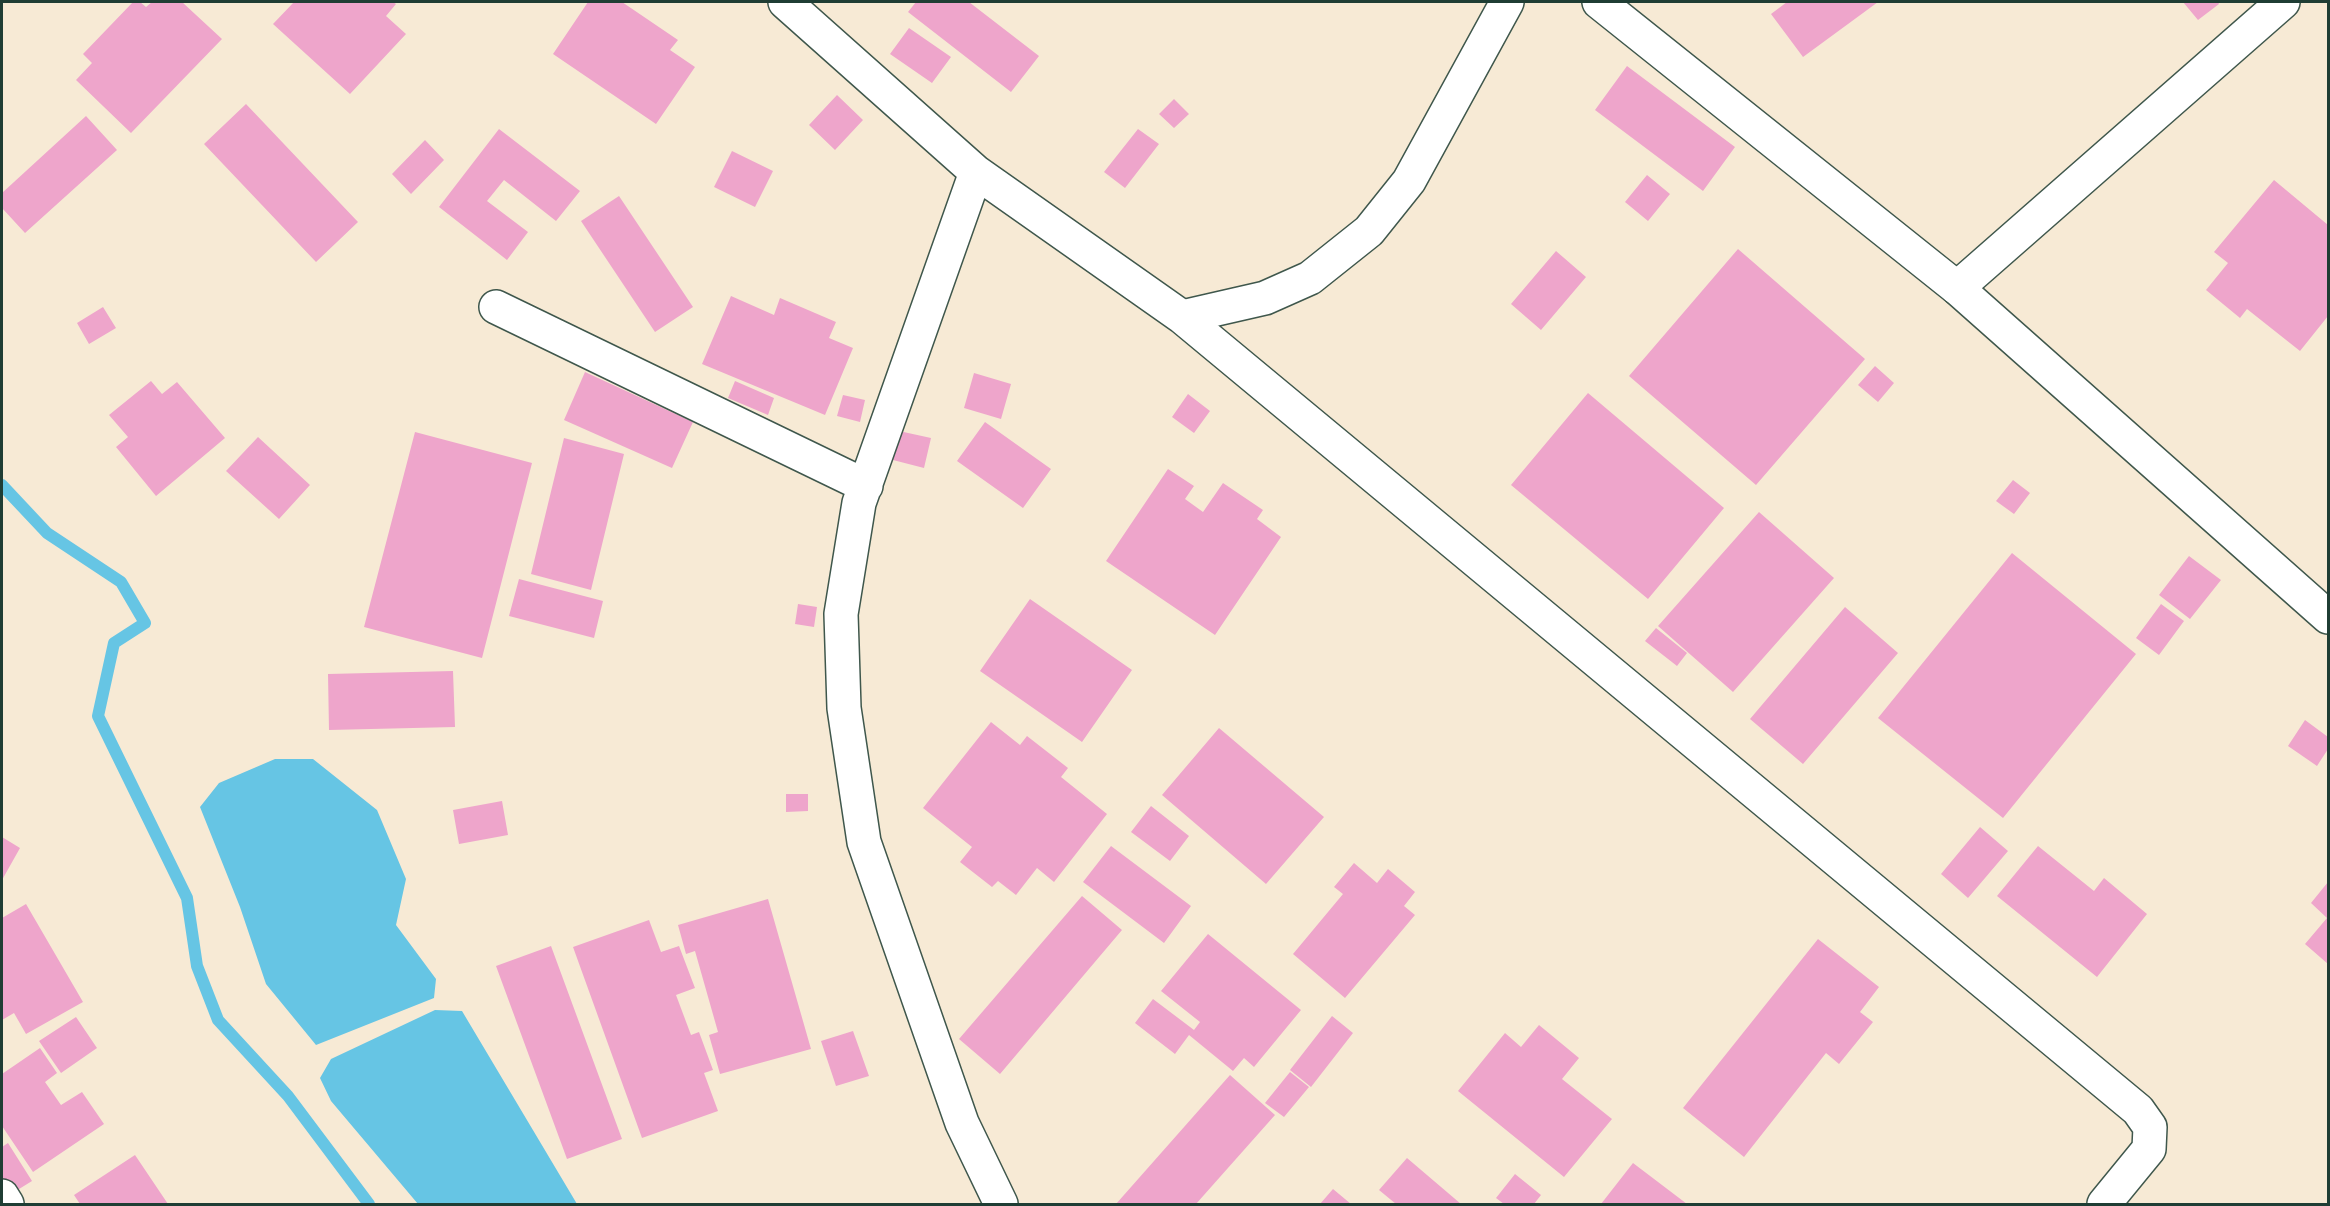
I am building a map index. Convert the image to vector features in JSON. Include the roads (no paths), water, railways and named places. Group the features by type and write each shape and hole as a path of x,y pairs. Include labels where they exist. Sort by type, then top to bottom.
{"street":[{"path":"785,2 976,172 1182,317 2138,1110 2150,1127 2149,1149 2104,1204"},
{"path":"1182,317 1265,298 1310,278 1369,231 1409,181 1507,2"},
{"path":"1599,2 1957,288 2328,617"},
{"path":"1957,288 2283,2"},
{"path":"976,172 859,503 841,614 844,708 864,842 962,1123 1001,1204"},
{"path":"496,307 866,486"},
{"path":"2,1196 7,1204"}],"water":[{"path":"275,759 313,759 377,810 406,879 396,925 436,979 434,998 316,1045 266,984 240,907 200,807 219,783"},
{"path":"435,1010 462,1011 577,1204 418,1204 331,1101 320,1078 331,1059"}],"waterway":[{"path":"2,485 47,533 121,582 145,623 114,643 98,716 187,898 197,966 218,1020 288,1096 369,1204"}]}
